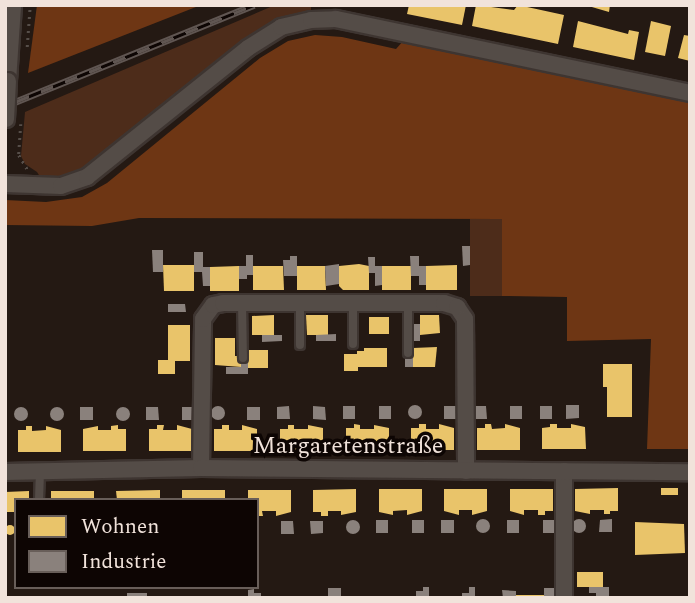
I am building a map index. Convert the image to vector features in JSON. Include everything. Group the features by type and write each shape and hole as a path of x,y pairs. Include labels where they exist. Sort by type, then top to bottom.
{"street":[{"path":"5,132 14,116 8,81 13,5"},
{"path":"5,184 61,186 87,177 248,48 281,27 311,19 336,19 690,93"},
{"path":"201,468 203,320 213,305 444,303 463,312 466,471"},
{"name":"Margaretenstraße","path":"5,472 201,468 690,472"},
{"path":"564,471 564,598"}],"lane":[{"path":"242,303 243,358"},
{"path":"300,303 300,345"},
{"path":"353,344 354,303"},
{"path":"408,303 408,353"},
{"path":"39,498 40,471"}],"path":[{"path":"27,47 30,5"},
{"path":"14,116 19,155 24,168 37,174"}],"shaded area":[{"path":"37,5 201,5 28,73"},
{"path":"275,5 311,5 311,10 284,18 242,41 96,162 70,176 42,180 37,172 25,164 21,156 25,112"},
{"path":"315,35 342,37 396,49 404,40 690,102 690,449 647,449 651,339 567,341 567,297 502,296 502,219 139,218 92,226 5,225 5,200 46,202 82,197 107,183 260,58 288,41"},
{"path":"470,219 502,219 502,296 470,296"}],"building: Wohnen":[{"path":"409,5 466,5 462,25 407,14"},
{"path":"476,5 514,10 518,5 564,15 558,44 472,26"},
{"path":"585,5 610,5 609,12"},
{"path":"578,21 628,34 629,30 639,32 634,60 573,47"},
{"path":"651,21 671,26 665,56 645,52"},
{"path":"684,35 690,36 690,61 678,58"},
{"path":"163,265 194,265 194,291 164,291"},
{"path":"457,265 457,290 426,290 426,266"},
{"path":"239,266 239,291 210,291 210,267"},
{"path":"253,266 283,266 284,290 253,290"},
{"path":"297,266 325,266 326,290 297,290"},
{"path":"339,266 369,266 369,290 343,290 339,286"},
{"path":"382,266 411,266 411,290 382,290"},
{"path":"274,315 274,335 252,335 252,316"},
{"path":"306,315 328,315 328,335 307,335"},
{"path":"420,315 439,315 440,333 420,335"},
{"path":"369,317 389,317 389,334 369,334"},
{"path":"168,325 190,325 190,361 175,361 175,374 158,374 158,360 168,360"},
{"path":"215,338 235,338 235,356 241,356 241,367 215,365"},
{"path":"437,347 435,367 413,367 413,348"},
{"path":"364,348 387,348 387,367 358,367 358,371 344,371 344,354 357,354 357,351 364,351"},
{"path":"248,350 268,350 268,368 248,368"},
{"path":"603,364 632,364 632,417 607,417 607,387 603,387"},
{"path":"354,424 360,425 360,429 374,429 374,425 389,428 389,450 346,450 346,428 354,428"},
{"path":"419,424 426,424 426,429 439,429 439,424 454,428 454,450 411,450 411,428 419,428"},
{"path":"485,424 491,424 492,429 505,428 505,424 520,428 520,450 477,450 477,428 485,428"},
{"path":"550,424 557,424 557,428 571,428 571,424 585,427 586,449 542,449 542,428 550,427"},
{"path":"118,425 118,429 126,429 126,451 83,451 83,429 98,426 98,430 111,430 111,426"},
{"path":"157,425 164,425 163,430 177,430 177,425 192,429 192,451 149,451 149,429 157,429"},
{"path":"222,425 229,425 229,430 242,430 242,425 257,429 257,451 214,451 214,429 222,429"},
{"path":"288,425 294,425 294,429 308,429 308,425 323,428 323,450 280,451 280,429 288,429"},
{"path":"26,426 32,426 32,431 46,430 46,426 61,430 61,452 18,452 18,430 26,430"},
{"path":"618,488 618,511 604,514 604,510 590,510 590,514 575,511 575,489"},
{"path":"661,488 678,488 678,495 661,495"},
{"path":"356,489 356,512 341,515 341,511 328,511 328,516 321,516 321,512 313,512 313,490"},
{"path":"379,489 422,489 422,511 407,515 407,510 393,511 393,515 379,512"},
{"path":"444,489 487,489 487,511 472,515 472,510 459,510 459,515 444,511"},
{"path":"510,489 553,489 553,511 538,515 538,510 524,510 524,515 510,511"},
{"path":"160,490 160,498 117,498 116,491"},
{"path":"182,490 225,490 225,498 182,498"},
{"path":"248,490 291,490 291,512 276,516 276,511 262,511 263,516 259,516 259,498 248,498"},
{"path":"29,491 29,498 14,498 14,512 5,512 5,492"},
{"path":"51,491 94,491 94,498 51,498"},
{"path":"635,522 684,524 685,553 635,555"},
{"path":"6,526 14,526 14,534 10,535 6,534 5,530"},
{"path":"577,572 603,572 603,587 577,587"},
{"path":"516,595 544,595 544,598 516,598"}],"building: Industrie":[{"path":"462,246 470,246 470,265 463,266"},
{"path":"152,250 163,250 163,272 153,272"},
{"path":"194,252 203,252 203,267 210,267 210,286 203,286 202,272 194,272"},
{"path":"246,255 253,255 253,275 247,275 247,279 239,279 239,266 246,266"},
{"path":"290,256 297,256 297,276 284,276 283,260 290,260"},
{"path":"410,256 419,256 419,266 426,266 426,285 419,285 419,276 411,276"},
{"path":"368,257 375,257 375,266 382,266 382,285 375,286 375,273 369,273"},
{"path":"339,264 339,284 326,286 325,266"},
{"path":"168,304 185,304 186,312 168,312"},
{"path":"412,324 420,324 420,341 412,341"},
{"path":"336,334 336,341 316,341 316,335"},
{"path":"262,335 282,335 282,341 262,342"},
{"path":"405,355 413,355 413,367 405,367"},
{"path":"241,361 248,361 248,374 226,374 226,367 241,367"},
{"path":"412,405 418,405 422,412 418,419 412,419 408,415 408,409"},
{"path":"566,405 579,405 579,418 566,419"},
{"path":"215,406 221,406 225,413 221,420 215,420 211,416 211,410"},
{"path":"289,406 290,419 277,419 277,407"},
{"path":"313,406 325,407 326,420 313,419"},
{"path":"343,406 355,406 355,419 343,419"},
{"path":"379,406 391,406 391,419 379,419"},
{"path":"444,406 457,406 457,419 444,419"},
{"path":"474,406 486,406 487,419 474,419"},
{"path":"510,406 522,406 522,419 510,419"},
{"path":"540,406 552,406 552,419 540,419"},
{"path":"18,407 24,407 28,414 24,421 18,421 14,417 14,411"},
{"path":"54,407 60,407 64,414 60,421 54,421 50,417 50,411"},
{"path":"80,407 93,407 93,420 80,420"},
{"path":"120,407 126,407 130,414 126,421 120,421 116,417 116,411"},
{"path":"146,407 158,407 159,420 146,420"},
{"path":"182,407 194,407 194,420 182,420"},
{"path":"247,407 260,407 260,420 247,420"},
{"path":"480,519 486,519 490,526 486,533 480,533 476,529 476,523"},
{"path":"576,519 582,519 586,526 582,533 576,533 572,529 572,523"},
{"path":"612,519 612,532 599,532 600,520"},
{"path":"350,520 356,520 360,527 356,534 350,534 346,530 346,524"},
{"path":"376,520 388,520 388,533 376,533"},
{"path":"412,520 424,520 424,533 412,533"},
{"path":"441,520 454,520 454,533 441,533"},
{"path":"507,520 519,520 519,533 507,533"},
{"path":"543,520 555,520 555,533 543,533"},
{"path":"281,521 293,521 294,534 281,534"},
{"path":"310,521 323,521 323,533 311,534"},
{"path":"423,587 429,587 429,598 416,598 416,591 423,591"},
{"path":"469,587 475,587 475,598 462,598 462,593 469,593"},
{"path":"589,587 609,587 609,598 596,598 596,593 589,593"},
{"path":"328,588 341,588 341,598 328,598"},
{"path":"544,588 558,588 558,598 544,598"},
{"path":"254,589 254,593 261,593 261,598 248,598 248,590"},
{"path":"502,590 516,591 516,598 503,598"},
{"path":"127,593 147,593 147,598 127,598"}],"railway":[{"path":"5,106 254,5"}]}
